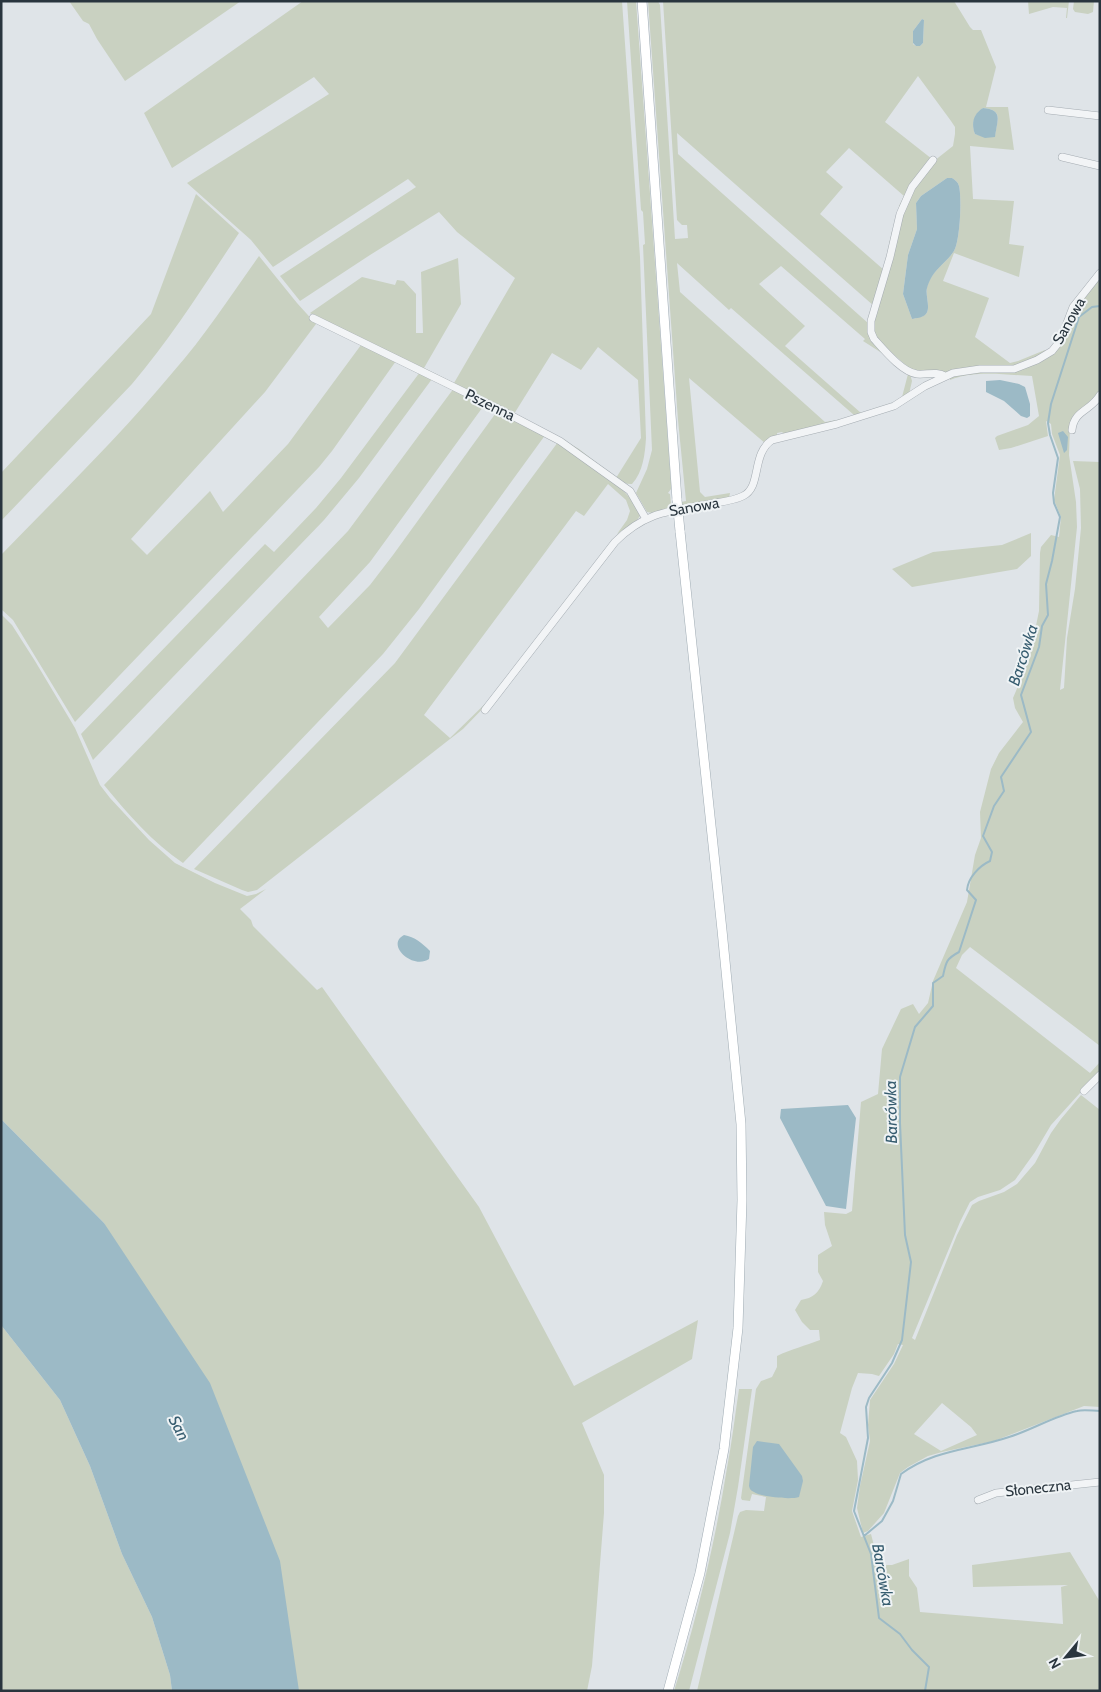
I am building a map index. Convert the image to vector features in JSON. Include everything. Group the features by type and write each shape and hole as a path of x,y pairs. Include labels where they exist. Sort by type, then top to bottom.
{"main road":[{"path":"642,1 677,500 740,1114 742,1200 738,1328 725,1441 700,1573 668,1691"}],"street":[{"path":"1048,110 1100,116"},
{"path":"1062,157 1100,166"},
{"name":"Sanowa","path":"933,160 912,188 900,214 890,257 871,321 871,332 874,339 907,370 917,374 939,374 945,376"},
{"name":"Sanowa","path":"485,710 615,542 629,529 646,519 666,512 724,502 743,496 752,487 759,455 772,440 836,424 894,406 925,386 945,376 964,371 1014,369 1037,360 1052,351 1060,341 1073,307 1100,273"},
{"name":"Pszenna","path":"313,318 560,441 630,491 646,519"},
{"path":"1072,430 1074,420 1078,415 1096,403 1100,396"},
{"path":"1084,1091 1100,1075"},
{"name":"Słoneczna","path":"978,1500 996,1493 1100,1482"}],"green space":[{"path":"69,1 241,1 125,81 89,24 83,21"},
{"path":"303,1 622,1 640,257 646,438 641,468 632,484 618,480 610,475 572,446 544,429 579,449 616,478 641,438 638,380 598,347 581,370 552,353 514,414 310,313 362,277 395,285 397,280 404,281 416,294 416,333 423,333 421,272 458,258 461,304 424,368 454,383 515,278 457,232 439,212 300,301 280,276 416,187 408,179 273,267 251,240 187,183 329,94 314,77 172,168 144,113"},
{"path":"627,1 636,1 671,483 671,489 668,493 670,494 671,504 686,501 678,420 648,1 658,1 660,5 675,239 688,238 687,225 682,225 677,220 663,1 954,1 970,27 973,30 981,30 996,67 986,107 1008,107 1014,150 970,146 973,199 1014,201 1009,244 1024,246 1019,277 954,253 943,281 989,298 975,337 1010,363 1045,350 1047,352 1030,361 1012,367 987,367 947,372 915,372 877,340 873,323 901,216 916,185 934,161 953,146 955,134 955,127 918,76 885,122 932,159 916,177 901,206 899,206 904,196 849,148 826,172 843,187 820,214 884,270 892,231 894,232 890,254 874,306 677,133 678,154 868,323 873,341 896,362 863,341 865,339 781,266 759,284 805,326 785,346 861,413 854,415 731,308 729,310 677,263 680,292 825,422 843,419 784,434 782,432 777,433 777,437 765,443 689,378 700,492 705,497 730,493 729,498 652,513 647,512 636,493 647,469 652,450 643,245 645,244 643,212 641,210","holes":["922,19 924,20 923,43 920,46 916,46 913,44 913,31","983,108 990,109 997,114 998,121 995,136 985,137 975,134 973,123 975,116","947,178 952,178 959,186 960,219 958,238 954,251 932,275 927,287 928,305 926,314 912,319 903,294 908,255 917,229 916,203 921,196"]},
{"path":"1028,1 1069,1 1067,18 1067,8 1053,7 1029,14"},
{"path":"1074,1 1094,1 1093,12 1088,14 1075,12 1073,9"},
{"path":"196,194 239,233 201,291 147,366 1,521 1,473 151,314"},
{"path":"259,256 316,324 265,392 131,539 147,555 210,491 223,512 288,444 361,345 396,361 319,467 75,722 13,620 1,609 1,555 153,396 218,315"},
{"path":"1100,276 1100,392 1070,426 1069,455 1076,502 1077,527 1060,690 1064,688 1067,638 1075,589 1081,528 1080,489 1073,461 1100,462 1100,1046 970,947 962,955 956,968 1090,1073 1100,1062 1100,1071 1051,1125 1015,1180 1000,1190 978,1197 970,1202 912,1338 915,1340 957,1235 972,1205 1004,1192 1017,1184 1035,1163 1051,1133 1081,1095 1100,1110 1100,1407 1084,1406 994,1441 928,1456 900,1473 884,1513 868,1531 863,1533 857,1508 870,1441 868,1425 870,1400 894,1364 903,1345 898,1344 894,1354 879,1376 858,1373 840,1433 846,1437 857,1461 858,1480 852,1511 861,1537 871,1534 879,1565 892,1565 909,1559 909,1576 917,1588 920,1612 1063,1624 1061,1587 1068,1585 973,1587 972,1565 1070,1552 1100,1602 1100,1691 697,1691 738,1516 740,1512 746,1510 764,1511 766,1497 752,1494 750,1501 742,1500 741,1498 756,1389 761,1381 772,1377 777,1367 777,1356 820,1340 819,1330 810,1330 802,1322 795,1310 801,1300 809,1298 820,1289 823,1281 818,1272 818,1255 832,1246 825,1225 824,1212 846,1214 852,1211 861,1102 878,1094 882,1049 901,1009 913,1004 919,1014 928,1003 933,981 967,902 975,855 981,838 980,812 991,769 999,753 1023,722 1015,708 1013,698 1029,660 1039,611 1041,547 1051,535 1059,537 1061,517 1054,500 1060,455 1052,434 1051,424 1046,421 1048,436 1011,448 999,450 995,438 1028,425 1039,416 1032,376 980,374 950,380 950,376 965,372 1004,372 1055,351 1071,315","holes":["942,1403 971,1427 977,1435 941,1451 914,1434"]},
{"path":"420,372 432,379 359,478 324,520 93,760 81,734 265,544 274,552 316,508 341,478"},
{"path":"908,374 910,374 912,381 909,394 896,403 867,411 892,403 902,397"},
{"path":"454,388 485,404 370,562 319,617 328,628 370,585 498,410 546,434 419,609 383,654 183,863 151,837 104,785 348,531"},
{"path":"558,442 592,465 618,486 636,506 640,516 617,534 627,520 630,511 626,500 608,484 584,516 576,511 424,715 450,738 491,700 463,729 257,890 248,892 242,890 194,869 395,663"},
{"path":"1031,533 1031,556 1017,569 912,587 892,569 933,552 1002,545"},
{"path":"1,614 12,625 75,728 100,785 149,840 175,863 215,883 247,896 266,889 240,909 251,920 253,926 317,990 322,987 479,1207 574,1386 698,1320 692,1359 582,1423 604,1475 604,1513 592,1666 587,1691 298,1691 104,1223 1,1119"},
{"path":"1,1325 60,1400 90,1466 122,1554 152,1617 170,1675 172,1691 1,1691"},
{"path":"739,1389 752,1389 730,1533 689,1691 674,1691 698,1608 711,1552 729,1458"}],"water":[{"path":"922,19 924,20 923,43 920,46 916,46 913,43 913,31"},
{"path":"983,108 990,109 997,114 998,121 995,137 985,138 975,134 974,120 977,113"},
{"path":"947,178 952,178 959,185 960,219 958,238 951,256 932,276 927,288 928,308 926,314 912,319 903,294 908,255 917,229 916,203 921,196"},
{"path":"1000,380 1025,387 1030,404 1030,416 1027,418 1021,416 1004,401 986,392 986,381"},
{"path":"1063,431 1068,437 1067,450 1064,453 1058,433"},
{"path":"404,935 415,939 427,948 430,951 429,959 423,962 416,961 403,955 398,945 399,939"},
{"path":"848,1105 856,1118 846,1209 826,1206 780,1118 781,1109"},
{"name":"San","path":"1,1119 104,1223 210,1383 280,1561 299,1691 172,1691 170,1675 152,1617 122,1554 90,1466 60,1400 1,1325"},
{"path":"757,1441 779,1444 802,1476 803,1481 799,1497 769,1497 758,1494 750,1489 753,1447"}],"waterway":[{"name":"Barcówka","path":"925,1691 929,1667 912,1650 900,1634 879,1618 871,1554 854,1511 868,1438 866,1407 869,1398 892,1363 902,1340 911,1262 905,1235 900,1077 915,1027 933,1006 933,983 943,976 949,959 959,952 976,900 967,890 969,881 978,869 990,861 992,852 983,836 994,806 1004,791 1001,777 1031,732 1021,695 1039,647 1042,626 1048,615 1046,584 1060,517 1054,503 1053,493 1058,458 1048,423 1051,404 1079,317 1092,307 1100,306"},
{"path":"864,1536 882,1521 893,1501 901,1474 914,1466 940,1455 1009,1437 1068,1413 1083,1410 1100,1411"}]}
